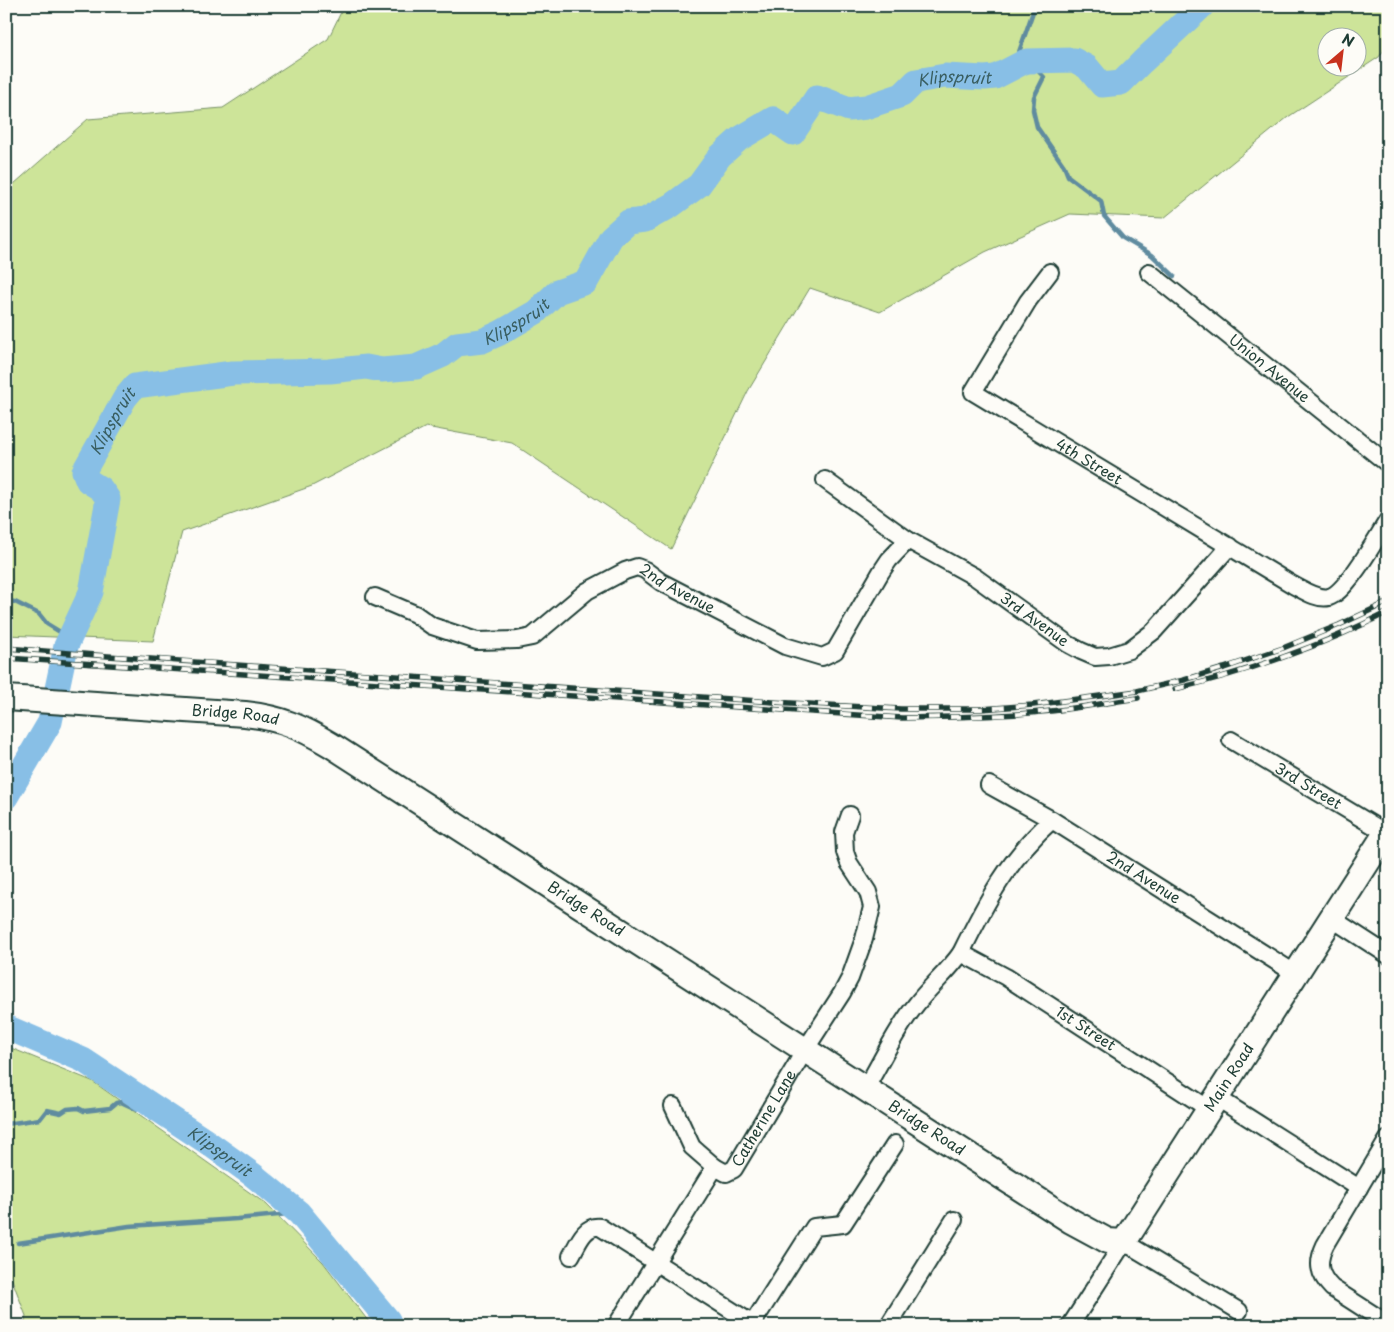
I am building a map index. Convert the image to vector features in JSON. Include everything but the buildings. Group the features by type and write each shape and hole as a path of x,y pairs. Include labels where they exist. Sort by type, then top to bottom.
{"street":[{"name":"4th Street","path":"1050,272 1028,301 973,392 1293,585 1320,598 1329,597 1340,592 1388,520"},
{"name":"Union Avenue","path":"1149,272 1388,464"},
{"name":"3rd Avenue","path":"825,480 908,540 975,577 1074,648 1089,655 1102,658 1129,650 1154,631 1230,546"},
{"name":"2nd Avenue","path":"375,597 415,614 432,626 477,642 517,640 532,637 587,591 625,571 637,568 646,570 661,582 785,646 822,657 835,651 881,572 889,560 908,540"},
{"name":"Bridge Road","path":"11,698 245,714 274,719 298,726 331,745 1084,1230 1108,1241 1124,1242"},
{"name":"3rd Street","path":"1231,740 1387,831"},
{"name":"2nd Avenue","path":"989,784 1052,820 1296,974"},
{"name":"Catherine Lane","path":"673,1106 692,1148 715,1168 726,1173 734,1170 850,978 871,915 871,900 845,852 844,832 850,815"},
{"path":"865,1089 900,1026 916,1004 953,964 1002,876 1024,847 1052,820"},
{"name":"Main Road","path":"1070,1326 1387,831"},
{"path":"1331,918 1388,955"},
{"name":"1st Street","path":"960,953 1006,977 1213,1103 1359,1188"},
{"path":"1388,1139 1320,1255 1319,1264 1325,1281 1332,1288 1388,1324"},
{"path":"571,1256 584,1233 595,1226 608,1231 754,1325 814,1227 843,1224 895,1144"},
{"name":"Catherine Lane","path":"616,1326 715,1168"},
{"path":"888,1326 954,1220"},
{"path":"1124,1242 1238,1311"}],"green space":[{"path":"344,6 1388,6 1388,44 1379,57 1366,66 1366,28 1316,28 1316,78 1347,78 1288,117 1164,218 1070,214 985,252 880,312 810,288 748,391 671,549 512,443 426,427 312,486 182,532 153,641 6,635 6,191 88,119 223,108 328,39"},
{"path":"6,1046 92,1081 266,1204 323,1262 372,1326 24,1326 26,1316 6,1264"}],"waterway":[{"path":"1011,69 1035,6"},
{"name":"Klipspruit","path":"6,797 50,722 66,646 91,592 108,499 101,489 88,481 84,471 125,398 135,386 233,373 330,371 366,367 382,370 416,367 443,355 457,344 482,341 500,333 536,312 557,292 586,282 611,237 628,222 645,220 672,205 699,185 720,156 739,139 773,119 793,133 817,97 849,109 866,107 902,95 916,81 945,76 995,77 1028,61 1074,60 1087,67 1102,85 1121,83 1202,6"},
{"path":"1028,61 1044,77 1034,97 1033,110 1037,127 1064,166 1068,176 1101,201 1104,216 1123,238 1152,255 1174,276"},
{"path":"6,601 15,602 39,614 47,624 70,638"},
{"name":"Klipspruit","path":"6,1027 83,1060 207,1142 253,1175 299,1213 391,1326"},
{"path":"6,1124 40,1119 47,1110 61,1113 67,1109 78,1108 84,1111 110,1108 116,1103 121,1102 136,1109 156,1108"},
{"path":"18,1243 129,1226 299,1213"}],"railway":[{"path":"6,648 773,702 901,709 981,709 1033,705 1137,691 1184,680 1283,648 1388,602"},
{"path":"1175,689 1229,675 1284,657 1338,636 1388,612"},
{"path":"6,658 902,718 1023,714 1138,698"}]}
